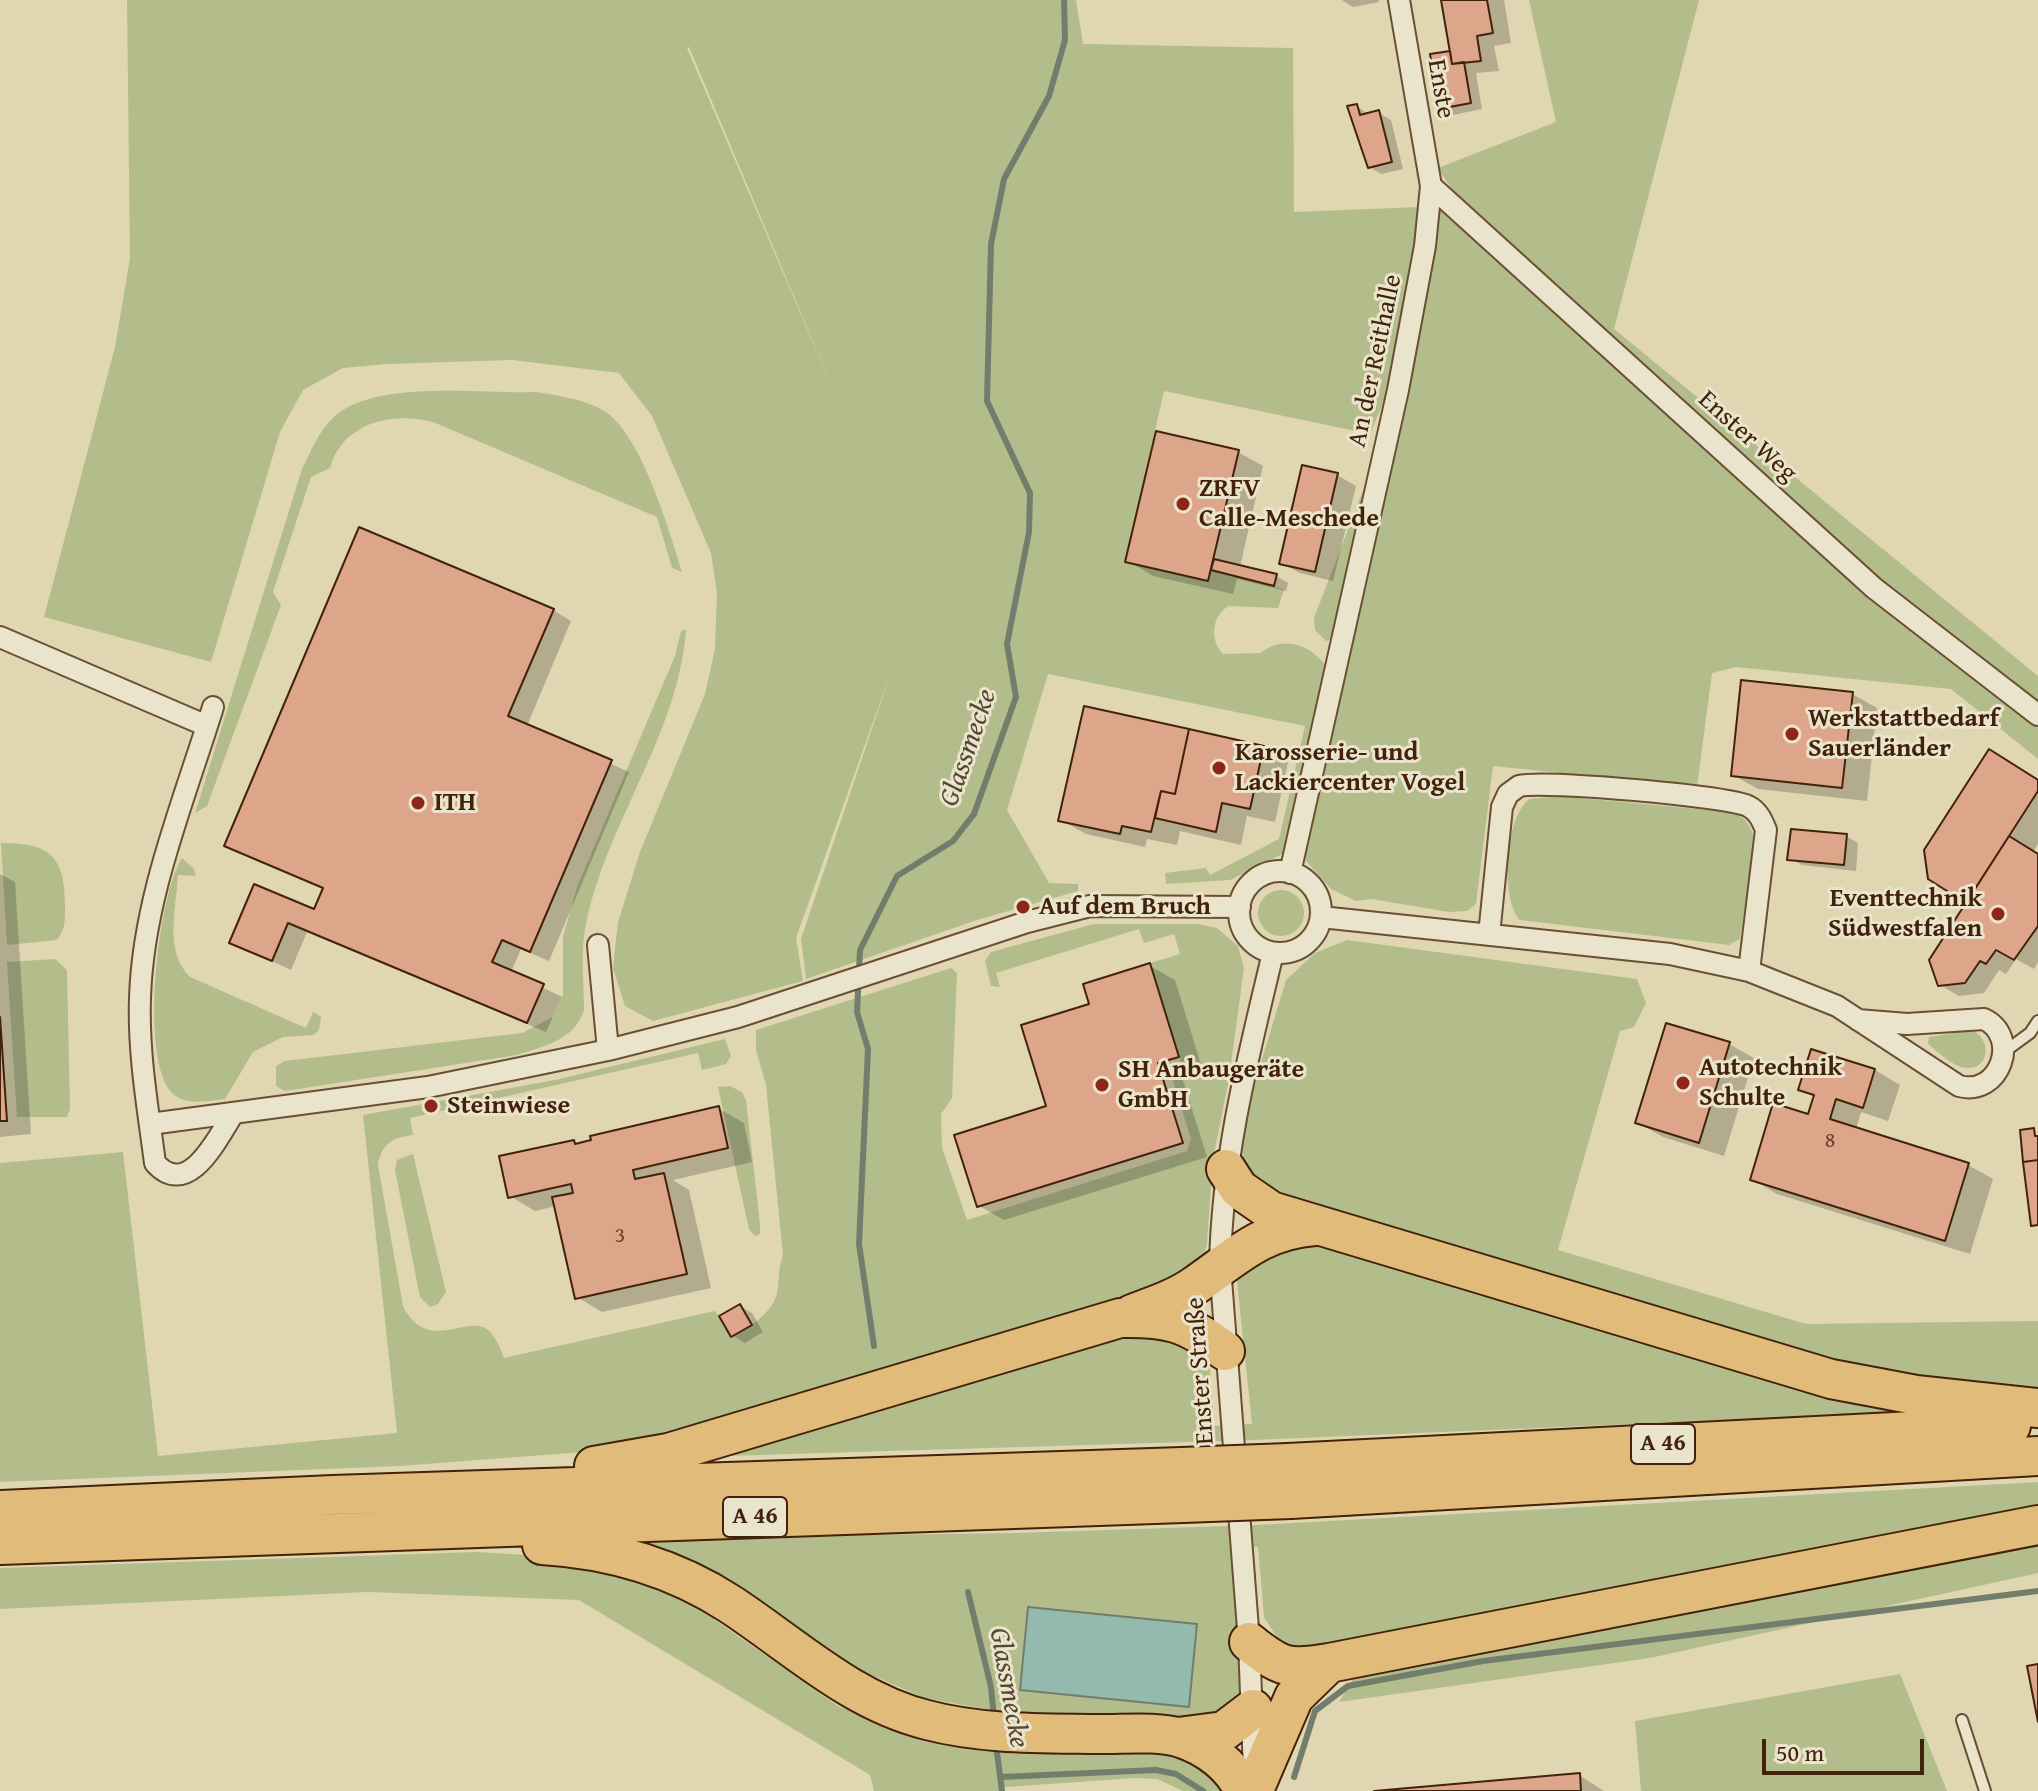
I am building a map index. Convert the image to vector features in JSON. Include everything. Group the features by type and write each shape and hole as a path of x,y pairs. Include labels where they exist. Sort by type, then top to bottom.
{"highway":[{"path":"1226,1169 1239,1189 1258,1204 1831,1379 1904,1394 2038,1408"},
{"path":"333,1495 580,1467 668,1453 1120,1318 1171,1299 1278,1231 1322,1226"},
{"path":"1120,1318 1170,1319 1201,1333 1225,1351"},
{"name":"A 46","path":"1290,1481 2038,1424"},
{"name":"A 46","path":"0,1545 327,1532 1183,1485 2038,1456"},
{"name":"A 46","path":"0,1510 333,1495 1183,1485"},
{"path":"1249,1642 1279,1665 1295,1668 1329,1663 2038,1525"},
{"path":"327,1532 562,1546 632,1559 712,1592 815,1665 874,1701 928,1720 1023,1733 1178,1737 1224,1731 1253,1709"},
{"path":"1254,1791 1294,1697 1329,1663"},
{"path":"1178,1737 1219,1758 1244,1791"}],"street":[{"name":"Enste","path":"1399,0 1431,186"},
{"name":"Enster Weg","path":"1431,186 1874,588 2038,715"},
{"name":"An der Reithalle","path":"1290,873 1398,390 1425,246 1431,186"},
{"path":"5,642 210,716 158,886 143,958 141,1046 155,1163 162,1171 183,1176 202,1160 233,1114"},
{"path":"1489,935 1502,807 1508,794 1519,786 1629,790 1736,802 1759,814 1766,830 1749,971"},
{"path":"1290,873 1308,882 1316,892 1321,917 1311,940 1301,948 1273,953 1249,939 1242,927 1240,907 1249,886 1260,877 1290,873"},
{"path":"150,1124 428,1087 608,1050 738,1017 877,974 1027,922 1090,906 1240,907"},
{"path":"1321,917 1670,954 1749,971 1819,997 1949,1082 1968,1088 1976,1088 1991,1079 1999,1068 2004,1052 2001,1035 1993,1023 1984,1019 1907,1024 1858,1020"},
{"path":"598,945 600,999 608,1050"},
{"name":"Enster Straße","path":"1254,1791 1249,1642 1220,1266 1226,1169 1241,1087 1273,953"}],"lane":[{"path":"2004,1052 2030,1033 2038,1021"},
{"path":"1962,1720 1985,1791"}],"green space":[{"path":"127,0 1076,0 1083,44 1293,48 1294,212 1420,207 1397,370 1370,434 1164,391 1125,562 1208,581 1211,570 1284,589 1278,608 1229,606 1219,615 1214,635 1223,654 1261,653 1277,644 1295,644 1312,652 1326,666 1288,851 1230,880 1166,884 1165,873 1206,868 1210,875 1279,839 1305,726 1048,674 1007,810 1049,883 1078,884 1078,891 977,920 806,979 801,939 892,669 796,938 803,981 653,1021 625,1006 613,968 618,922 640,852 705,694 715,649 717,593 711,553 652,416 619,373 512,360 343,368 303,390 280,432 211,662 44,617 115,347 130,258","holes":["689,47 841,408 687,48"]},
{"path":"1529,0 1699,0 1614,329 2038,676 2038,759 1951,689 1736,667 1712,673 1697,787 1493,766 1476,904 1467,911 1449,912 1371,899 1356,901 1331,889 1306,861 1304,851 1438,208 1454,193 1438,168 1556,122"},
{"path":"431,391 536,392 590,404 606,412 619,424 653,486 682,572 672,568 657,517 433,422 401,418 371,424 345,440 330,468 311,477 273,592 281,605 207,806 195,813 302,469 324,428 353,404 376,397"},
{"path":"1364,488 1368,490 1334,638 1326,641 1315,630 1314,618"},
{"path":"686,630 670,706 596,886 584,935 584,1010 574,1028 557,1040 517,1055 285,1091 276,1086 276,1066 285,1061 522,1033 553,1017 563,995 563,937 577,887 675,656 681,631"},
{"path":"1559,796 1729,812 1744,819 1755,843 1740,939 1729,945 1520,920 1514,910 1508,877 1515,821 1530,799"},
{"path":"1,843 42,849 57,863 62,874 65,914 57,940 7,945"},
{"path":"182,858 194,869 196,876 178,875 174,943 182,967 190,977 306,1028 313,1012 321,1017 319,1030 314,1035 283,1037 253,1052 225,1099 197,1102 177,1097 162,1075 156,1047 154,1013 160,939 173,877"},
{"path":"1281,890 1297,897 1304,913 1297,929 1281,936 1265,929 1258,913 1265,897"},
{"path":"1094,924 1197,924 1217,928 1238,946 1244,968 1229,1079 1213,1159 1207,1243 1202,1264 1185,1281 860,1378 596,1451 400,1466 0,1482 0,1163 123,1152 158,1456 397,1433 363,1115 555,1080 725,1039 731,1056 726,1064 702,1070 698,1053 410,1118 413,1135 389,1143 382,1151 378,1165 403,1306 413,1320 424,1328 435,1331 480,1326 493,1336 504,1358 715,1311 732,1337 759,1319 774,1301 783,1255 766,1085 756,1050 756,1030 951,968 957,973 952,1098 941,1114 942,1148 967,1220 1187,1151 1191,1139 1170,1072 1183,1068 1150,963 1180,954 1174,934 1144,943 1139,929 996,973 1000,987 991,986 985,961 991,952"},
{"path":"1347,940 1637,979 1646,1003 1634,1027 1620,1031 1558,1250 1806,1324 2038,1321 2038,1390 1935,1381 1842,1365 1277,1202 1243,1171 1242,1132 1247,1109 1286,980 1315,953"},
{"path":"55,959 67,970 70,1109 67,1117 17,1117 7,962"},
{"path":"1972,1030 1983,1040 1986,1053 1980,1064 1974,1067 1956,1065 1928,1044 1929,1037"},
{"path":"730,1086 742,1092 746,1100 760,1224 760,1234 755,1236 749,1229 718,1087"},
{"path":"413,1154 446,1292 438,1304 430,1307 420,1297 395,1170 397,1160"},
{"path":"1324,1240 1942,1411 1254,1440 692,1457 1122,1329 1178,1331 1209,1358 1214,1426 1252,1424 1237,1281 1268,1248"},
{"path":"2038,1482 2038,1515 1289,1657 1264,1617 1258,1547 1231,1547 1241,1691 1237,1706 1217,1724 1012,1714 924,1698 838,1660 628,1538 1016,1533 1256,1525"},
{"path":"2038,1537 2038,1573 1650,1658 1339,1702 1360,1667"},
{"path":"476,1552 559,1557 643,1576 711,1617 838,1706 915,1738 1188,1754 1234,1791 1183,1791 1157,1779 1136,1778 1005,1787 1005,1791 874,1791 870,1775 579,1600 368,1592 0,1609 0,1568"},
{"path":"1900,1674 1947,1791 1641,1791 1635,1721"}],"water":[{"path":"1028,1607 1197,1624 1189,1707 1020,1690"}],"building":[{"path":"1441,0 1487,0 1493,33 1477,36 1481,61 1452,64"},
{"path":"1450,51 1452,64 1464,62 1471,103 1439,109 1430,54"},
{"path":"1357,104 1360,115 1379,110 1392,162 1368,168 1347,106"},
{"name":"ZRFV Calle-Meschede","path":"1156,431 1239,450 1208,581 1125,562"},
{"path":"1302,465 1338,473 1315,572 1279,564"},
{"name":"ITH","path":"359,527 554,609 508,716 612,760 530,952 502,940 492,962 544,984 527,1023 288,923 272,961 229,943 254,884 314,909 323,888 224,846"},
{"path":"1214,559 1277,574 1274,586 1211,570"},
{"name":"Werkstattbedarf Sauerländer","path":"1741,680 1853,692 1842,788 1731,776"},
{"path":"1084,706 1189,729 1175,794 1161,791 1151,832 1122,826 1120,834 1058,821"},
{"name":"Karosserie- und Lackiercenter Vogel","path":"1189,729 1264,746 1250,809 1222,803 1216,832 1155,818 1161,791 1175,794"},
{"path":"1989,749 2038,780 2038,791 1966,903 1928,879 1924,850"},
{"path":"1791,829 1847,834 1844,865 1787,860"},
{"name":"Eventtechnik Südwestfalen","path":"2009,836 2038,854 2038,926 2014,960 1996,950 1986,964 1980,961 1965,983 1938,986 1929,960"},
{"name":"SH Anbaugeräte GmbH","path":"1150,963 1179,1057 1158,1063 1183,1143 977,1207 954,1135 1046,1106 1021,1025 1089,1004 1083,984"},
{"path":"0,1017 7,1121 0,1121"},
{"name":"Autotechnik Schulte","path":"1666,1023 1730,1042 1699,1143 1635,1123"},
{"path":"1811,1049 1875,1069 1863,1108 1836,1099 1830,1119 1969,1163 1945,1241 1750,1180 1773,1103 1808,1114 1814,1095 1798,1090"},
{"path":"719,1106 728,1148 633,1170 635,1179 664,1173 687,1274 575,1299 552,1197 573,1193 571,1184 508,1198 499,1156 574,1140 575,1144 591,1140 590,1136"},
{"path":"2034,1128 2035,1136 2038,1136 2038,1160 2023,1162 2020,1130"},
{"path":"2038,1160 2038,1225 2031,1226 2023,1162"},
{"path":"740,1304 752,1325 731,1337 719,1316"},
{"path":"2038,1664 2038,1722 2027,1666"},
{"path":"1580,1773 1581,1791 1374,1791"}],"waterway":[{"name":"Glassmecke","path":"874,1346 859,1244 868,1049 857,1012 860,950 897,876 953,841 974,814 1016,697 1007,644 1029,532 1030,493 987,401 991,244 1004,179 1049,96 1065,40 1064,0"},
{"path":"1294,1777 1315,1711 1348,1686 1483,1661 2038,1591"},
{"name":"Glassmecke","path":"968,1592 991,1687 994,1718"},
{"name":"Glassmecke","path":"996,1745 1002,1791"},
{"path":"1000,1777 1156,1770 1176,1774 1203,1791"}],"place":[{"name":"ZRFV Calle-Meschede","path":"1183,504"},
{"name":"Werkstattbedarf Sauerländer","path":"1792,734"},
{"name":"Karosserie- und Lackiercenter Vogel","path":"1219,768"},
{"name":"ITH","path":"418,803"},
{"name":"Auf dem Bruch","path":"1023,907"},
{"name":"Eventtechnik Südwestfalen","path":"1998,914"},
{"name":"Autotechnik Schulte","path":"1683,1083"},
{"name":"SH Anbaugeräte GmbH","path":"1102,1085"},
{"name":"Steinwiese","path":"431,1106"}]}
